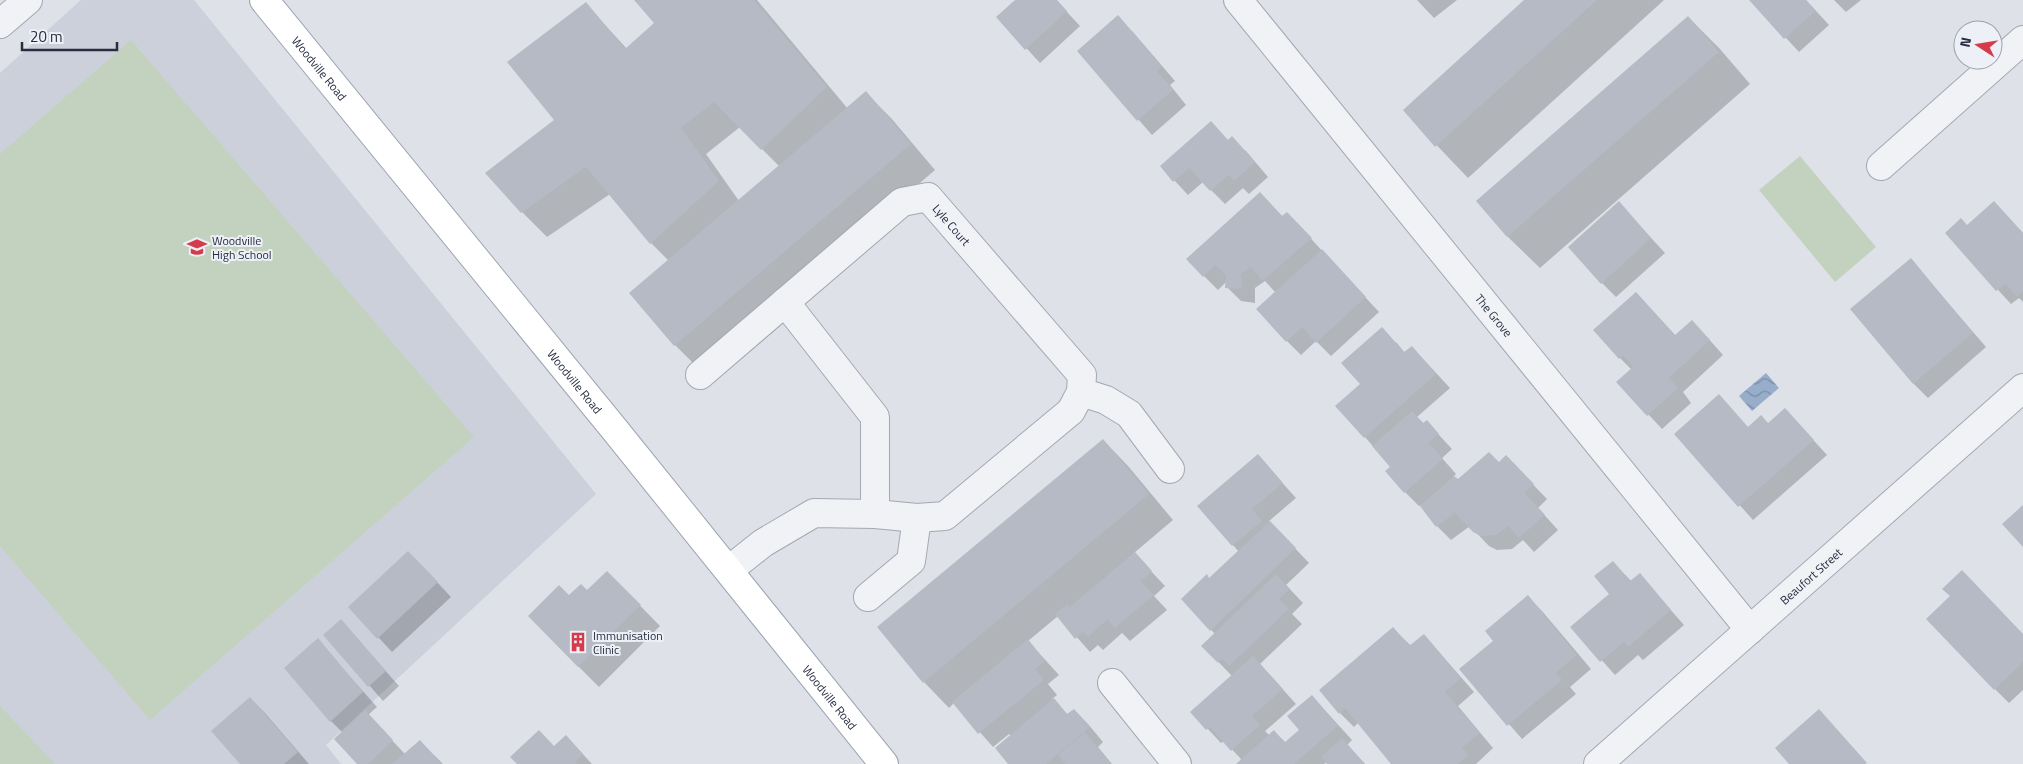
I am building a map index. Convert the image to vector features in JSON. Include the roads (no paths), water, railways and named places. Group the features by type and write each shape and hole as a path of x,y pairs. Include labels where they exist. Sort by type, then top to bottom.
{"main road":[{"name":"Woodville Road","path":"264,0 729,570 884,764"}],"street":[{"path":"0,24 28,0"},
{"name":"The Grove","path":"1238,0 1750,630"},
{"path":"1880,166 2023,40"},
{"name":"Lyle Court","path":"700,375 902,202 928,197 1082,376 1081,392"},
{"path":"785,302 875,417 875,514"},
{"name":"Beaufort Street","path":"1598,764 2023,388"},
{"path":"729,570 762,543 814,513 875,514 917,518 945,516 1071,411 1081,392 1106,400 1129,414 1170,468"},
{"path":"868,598 911,561 917,518"},
{"path":"1112,683 1176,764"}],"water":[{"path":"1766,373 1779,388 1752,411 1739,396"}],"place":[{"name":"Woodville High School","path":"197,247"},
{"name":"Immunisation Clinic","path":"578,642"}]}
